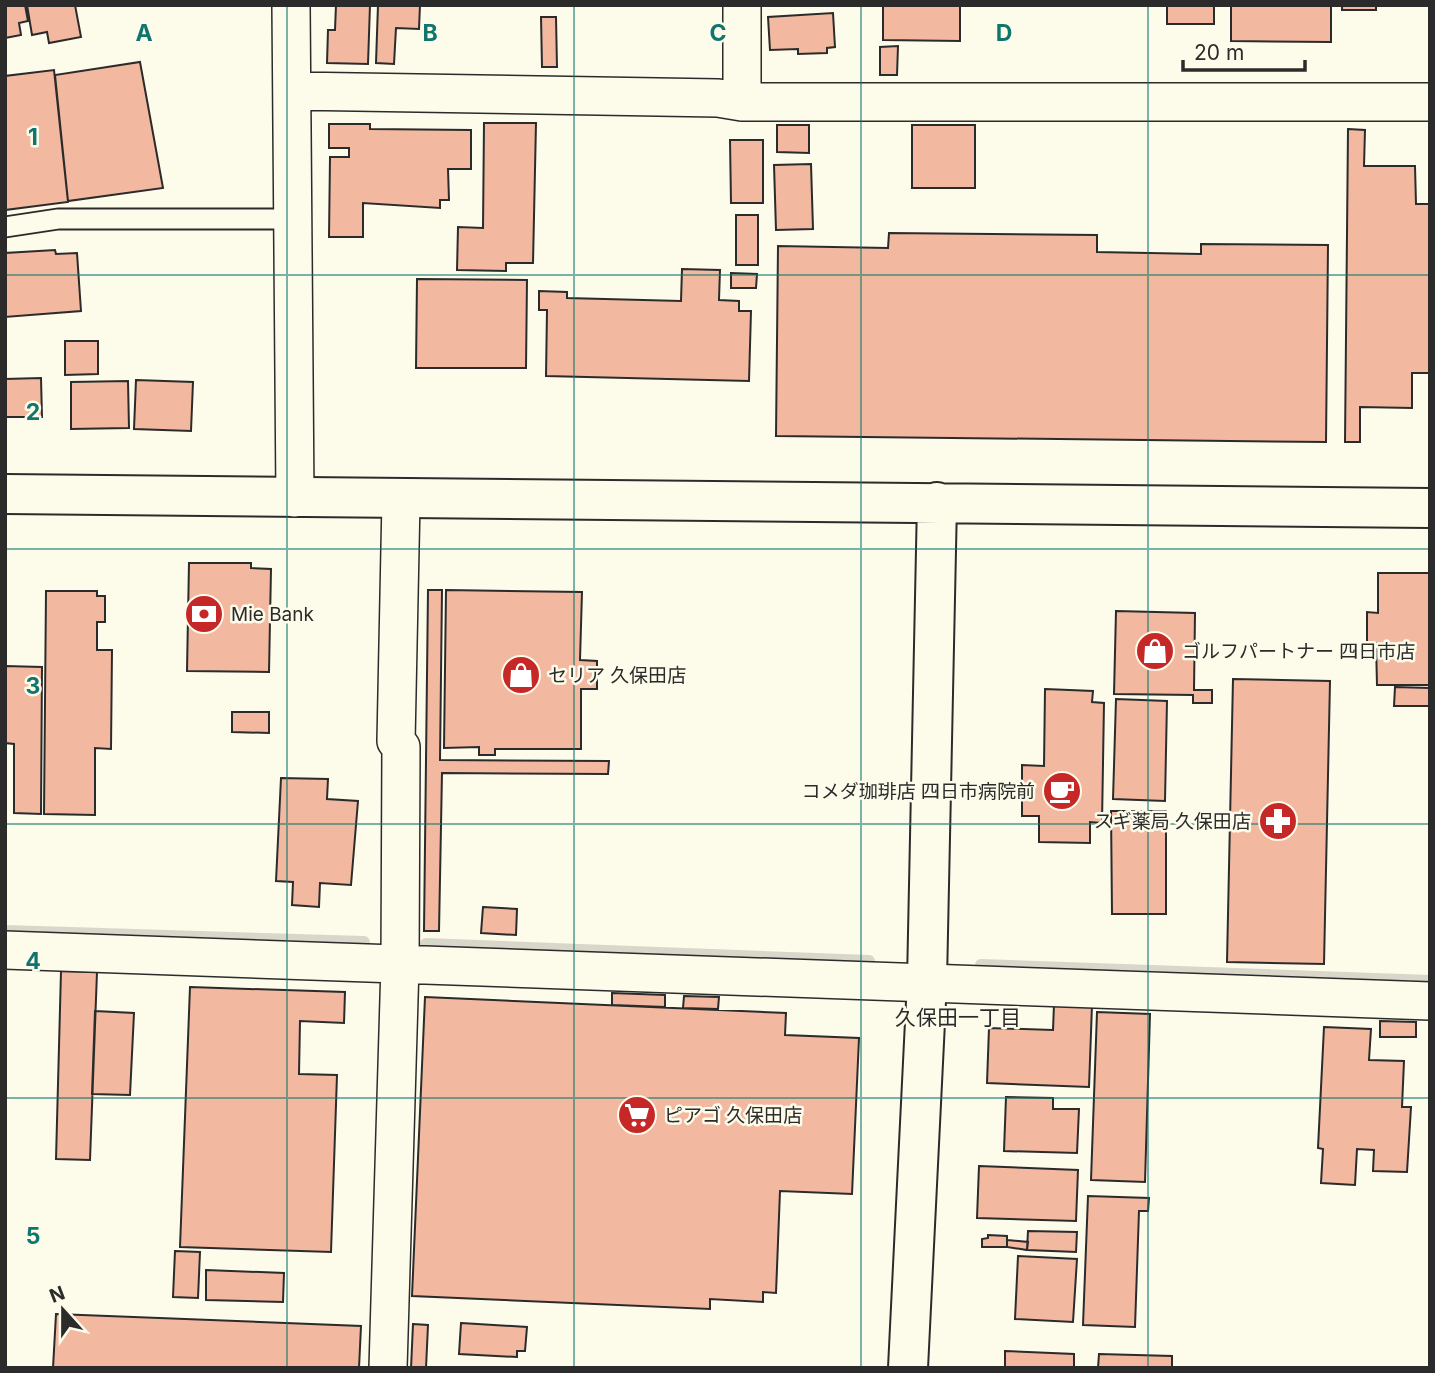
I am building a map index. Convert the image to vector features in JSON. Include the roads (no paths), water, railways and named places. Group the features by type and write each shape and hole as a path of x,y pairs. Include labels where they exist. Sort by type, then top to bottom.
{"street":[{"path":"291,5 294,91 295,498"},
{"path":"742,102 743,5"},
{"path":"294,91 718,98 742,102 1430,102"},
{"path":"5,494 401,500 937,502 1430,508"},
{"path":"388,1368 400,965 401,747 396,741 401,500"},
{"path":"908,1368 926,981 937,502"},
{"path":"5,950 1430,1001"}],"lane":[{"path":"5,227 58,219 294,219"}],"waterway":[{"path":"5,931 364,942"},
{"path":"426,944 869,961"},
{"path":"981,965 1430,981"}],"place":[{"name":"Mie Bank","path":"204,614"},
{"name":"ゴルフパートナー 四日市店","path":"1155,651"},
{"name":"セリア 久保田店","path":"521,675"},
{"name":"コメダ珈琲店 四日市病院前","path":"1062,791"},
{"name":"スギ薬局 久保田店","path":"1278,821"},
{"name":"ピアゴ 久保田店","path":"637,1115"}],"district":[{"name":"久保田一丁目","path":"958,1017"}]}
